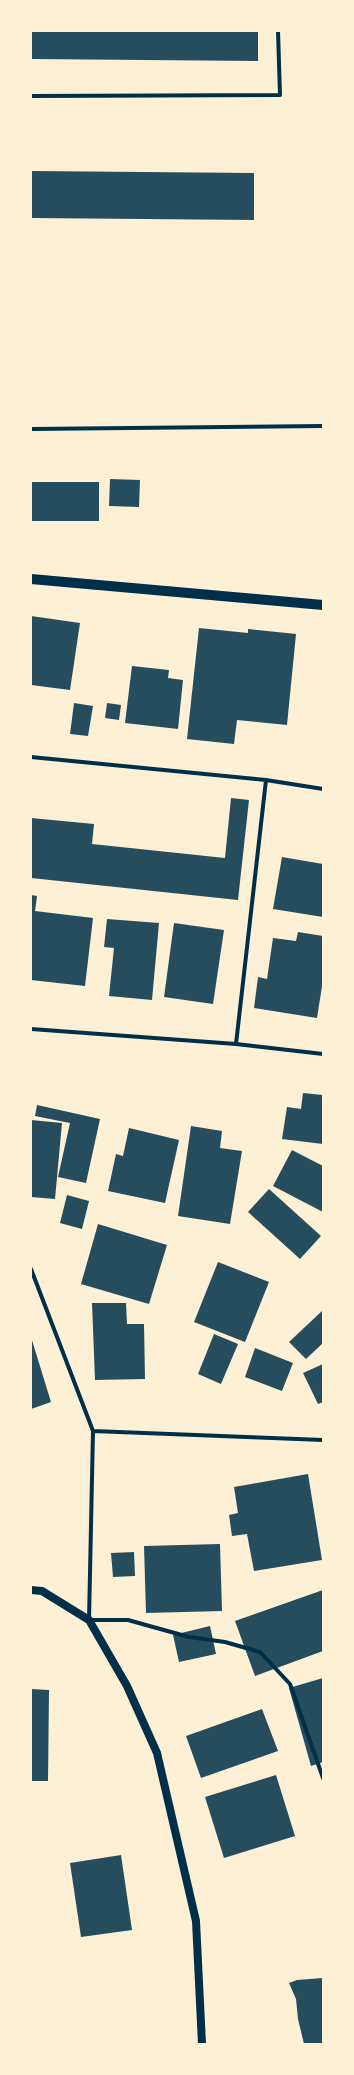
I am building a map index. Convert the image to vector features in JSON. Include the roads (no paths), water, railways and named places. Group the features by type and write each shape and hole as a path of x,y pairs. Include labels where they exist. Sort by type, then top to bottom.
{"main road":[{"path":"31,579 323,605"},
{"path":"31,1590 42,1591 89,1620 127,1686 158,1753 196,1921 202,2044"}],"street":[{"path":"31,96 280,96 278,31"},
{"path":"31,429 323,426"},
{"path":"31,757 266,780 323,789"},
{"path":"236,1044 266,780"},
{"path":"31,1029 236,1044 323,1054"},
{"path":"31,1269 93,1431 89,1620 128,1620 189,1637 225,1642 260,1652 290,1684 323,1778"},
{"path":"93,1431 323,1440"}]}
